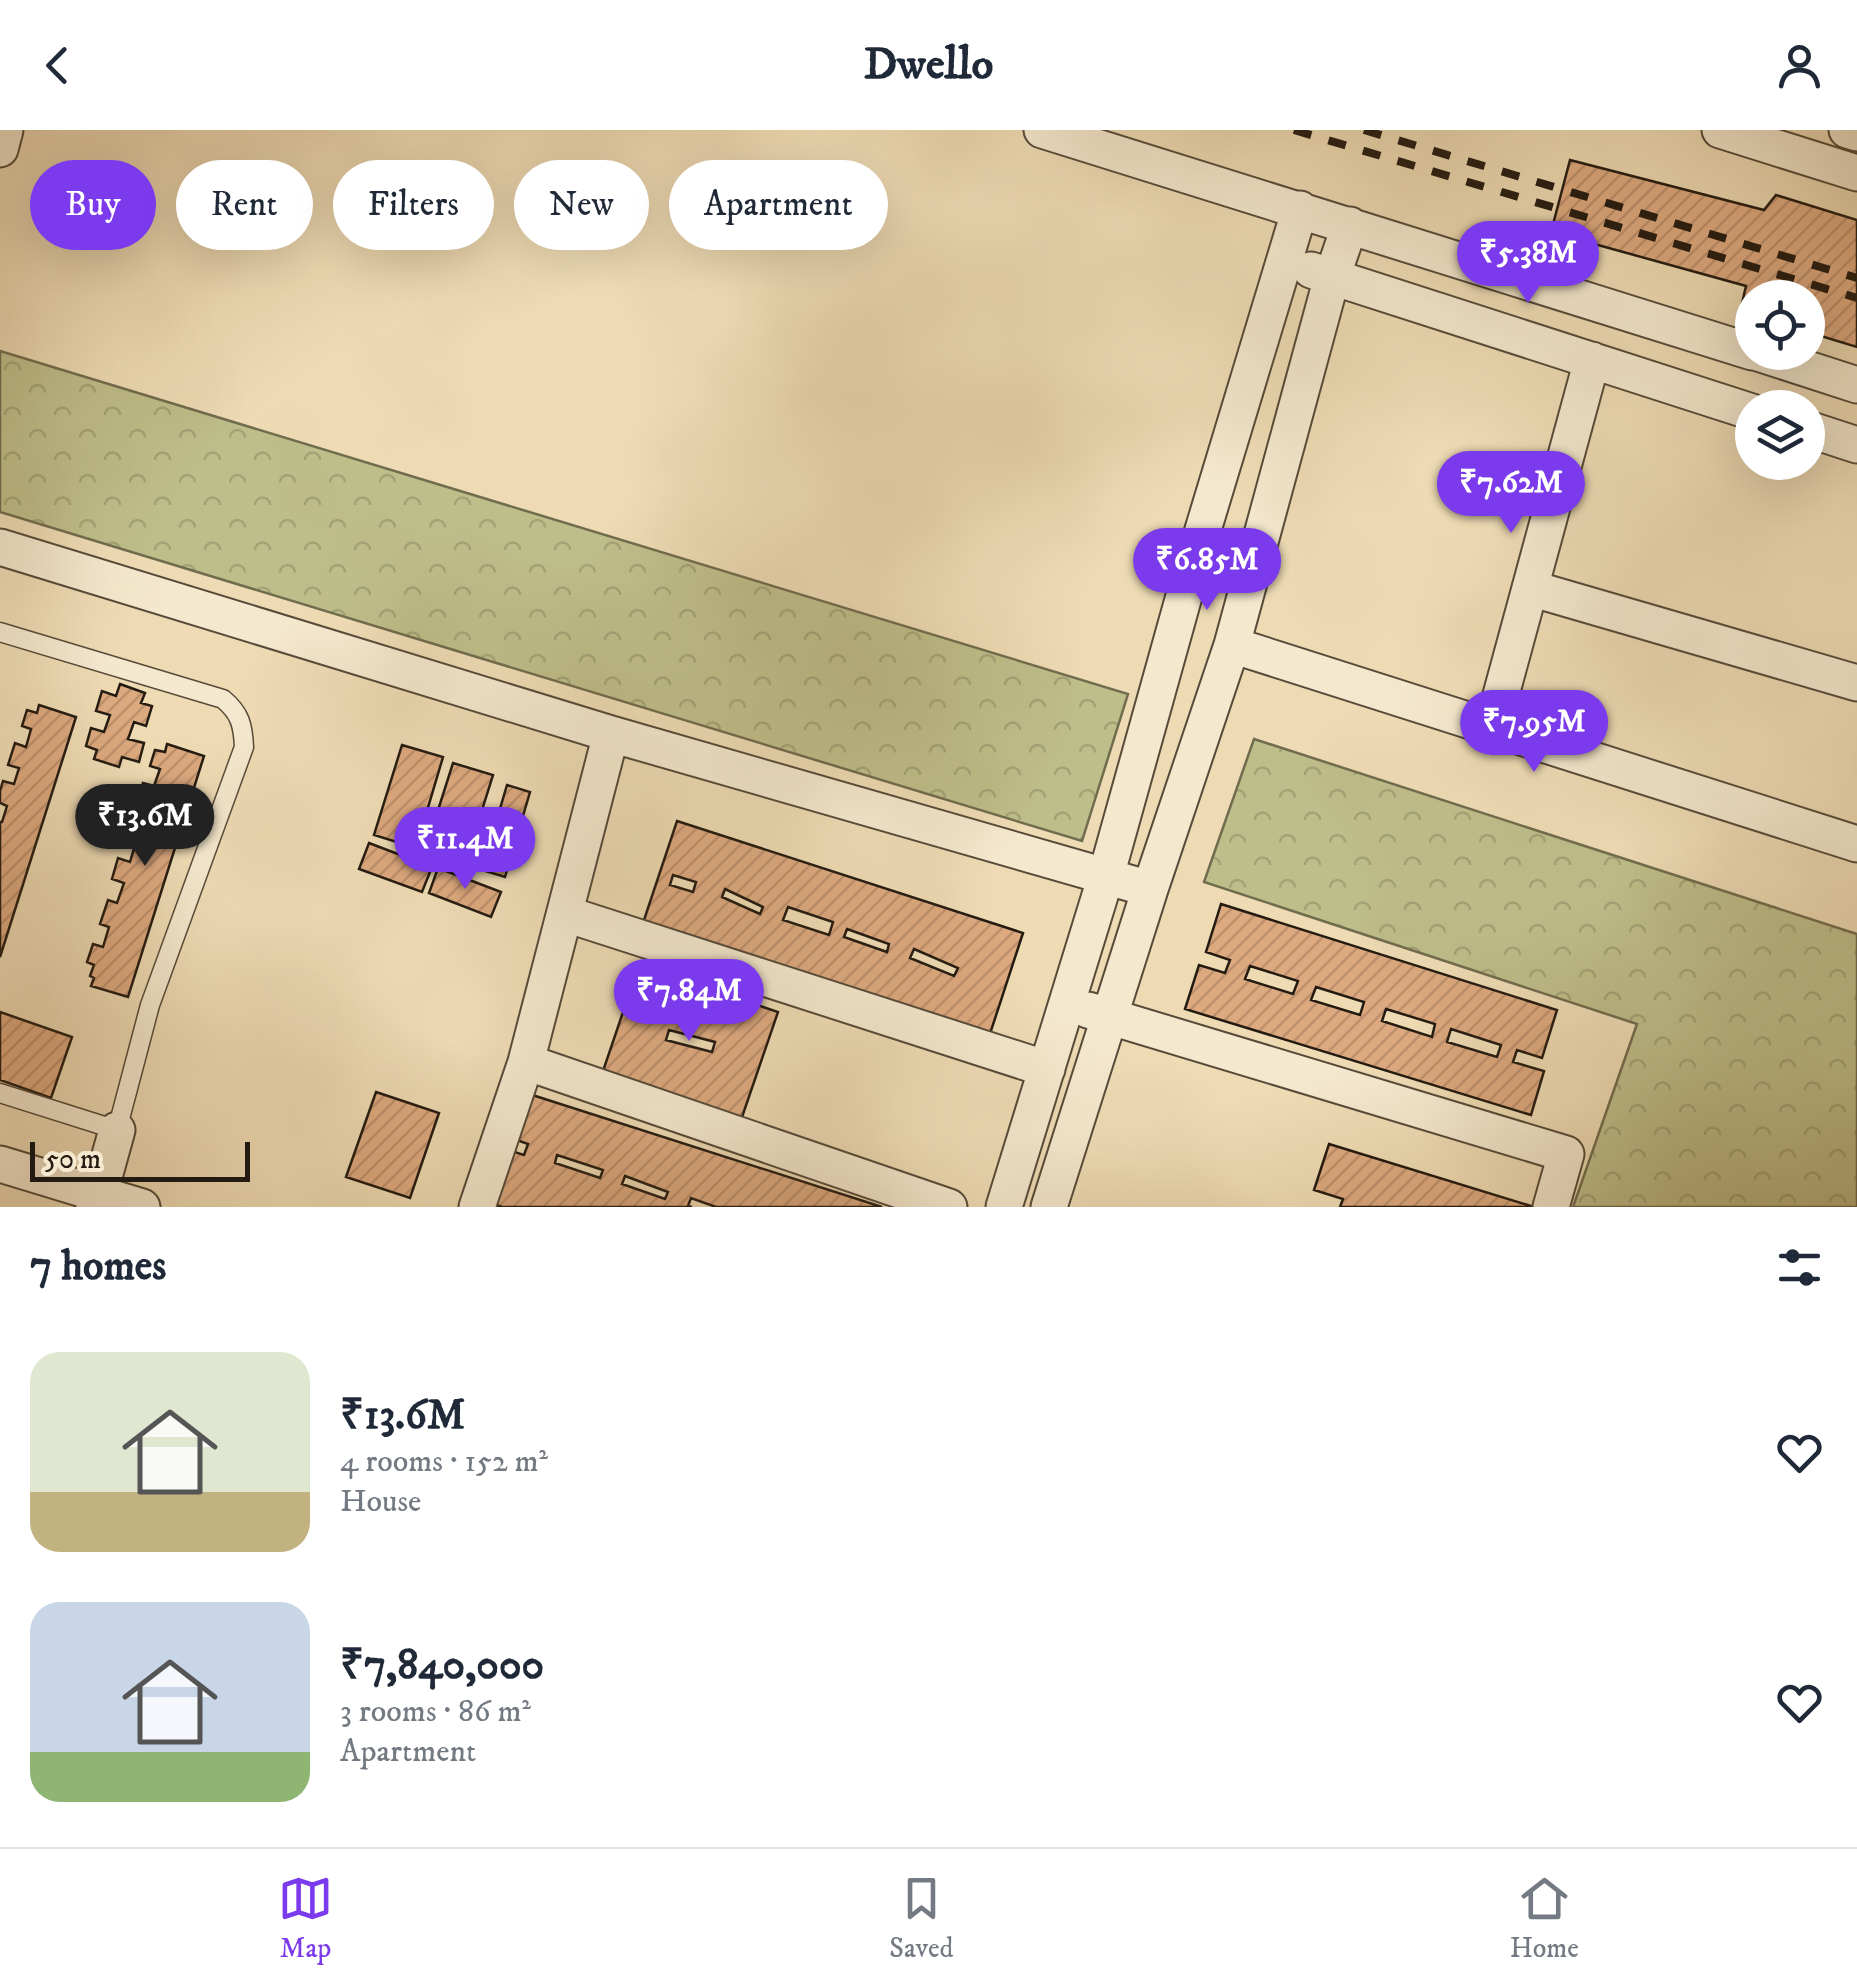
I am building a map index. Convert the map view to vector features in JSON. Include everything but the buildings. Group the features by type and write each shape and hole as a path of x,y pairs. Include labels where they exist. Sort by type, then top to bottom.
{"street":[{"path":"0,149 5,130"},
{"path":"1042,130 1735,346"},
{"path":"1720,130 1857,173"},
{"path":"1847,130 1857,133"},
{"path":"1004,1207 1106,876 1202,535 1300,209"},
{"path":"1049,1207 1232,644 1332,277 1350,225"},
{"path":"1284,262 1735,406"},
{"path":"1492,728 1592,360"},
{"path":"1812,370 1857,384"},
{"path":"1825,435 1857,445"},
{"path":"0,547 611,734 1150,889"},
{"path":"1530,588 1857,683"},
{"path":"1232,644 1857,844"},
{"path":"477,1207 526,1062 611,734"},
{"path":"566,914 1047,1069"},
{"path":"1067,1004 1566,1154 1551,1207"},
{"path":"526,1062 949,1207"},
{"path":"96,1201 116,1130"},
{"path":"0,1164 96,1201 142,1207"}],"lane":[{"path":"0,632 223,698 236,709 244,747 150,1005 116,1130 0,1093"}],"green space":[{"path":"0,351 1128,694 1082,841 0,512"},
{"path":"1254,739 1857,934 1857,1207 1573,1207 1637,1024 1204,882"}],"railway":[{"path":"1294,130 1857,298"},
{"path":"1364,130 1857,278"}]}
